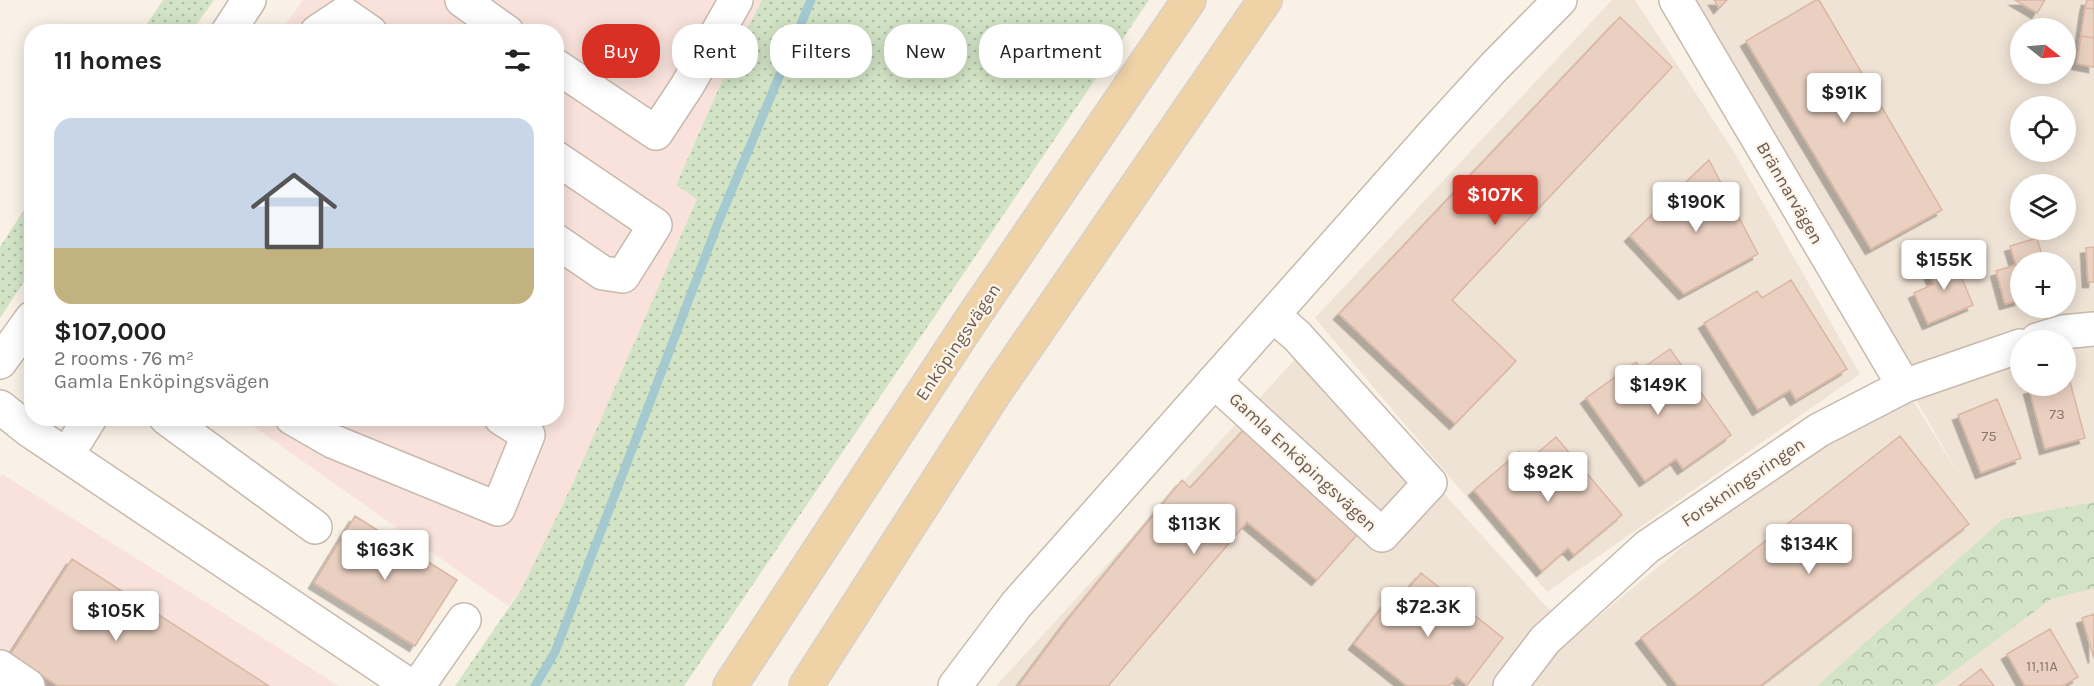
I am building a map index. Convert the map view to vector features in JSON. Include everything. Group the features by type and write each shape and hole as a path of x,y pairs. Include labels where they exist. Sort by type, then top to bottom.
{"main road":[{"name":"Enköpingsvägen","path":"730,686 971,320 1190,0"},
{"path":"806,686 995,392 1265,0"}],"street":[{"path":"462,0 496,24"},
{"path":"564,71 657,133 736,0"},
{"name":"Gamla Enköpingsvägen","path":"955,686 1016,605 1434,133 1494,67 1560,0"},
{"name":"Brännarvägen","path":"1676,0 1904,386"},
{"path":"329,24 344,14 358,24"},
{"path":"564,163 655,225 623,276 603,273 564,246"},
{"name":"Gamla Enköpingsvägen","path":"1214,381 1382,535 1430,483 1298,336 1273,315"},
{"path":"0,362 24,329"},
{"path":"2076,331 2094,329"},
{"name":"Forskningsringen","path":"1510,686 1545,640 1647,547 1819,430 1904,386 2010,349"},
{"path":"0,407 24,424"},
{"path":"27,426 410,686"},
{"path":"67,455 85,426"},
{"path":"177,426 315,527"},
{"path":"306,426 332,441 498,509 528,435 514,426"},
{"path":"418,686 464,620"},
{"path":"0,668 28,686"}],"shaded area":[{"path":"303,0 762,0 750,24 672,24 672,78 723,78 676,184 697,199 573,483 521,590 508,606 253,426 564,426 564,24 286,24"},
{"path":"1612,0 1635,0 1734,152 1860,374 1547,592 1315,318"},
{"path":"1686,0 2094,0 2094,686 996,686 1309,344 1542,602 1576,635 1741,498 1904,386 1961,478"},
{"path":"2,474 339,686 0,686 0,478"}],"green space":[{"path":"163,0 214,0 197,24 147,24"},
{"path":"762,0 1149,0 1123,38 1123,24 979,24 979,78 1096,78 684,686 455,686 521,590 573,483 697,199 676,185 723,78 758,78 758,24 750,24"},
{"path":"24,210 24,282 0,318 0,247"},
{"path":"2094,502 2094,588 2051,599 1934,686 1817,686 2003,519"}],"building":[{"path":"1714,0 1727,0 1719,8"},
{"path":"1819,0 1942,210 1871,249 1746,41"},
{"path":"2015,0 2045,0 2037,13"},
{"path":"2087,0 2094,0 2094,9 2085,8"},
{"path":"2085,8 2094,9 2094,38 2081,36"},
{"path":"1620,17 1672,67 1452,300 1516,361 1455,424 1339,314"},
{"path":"2081,36 2094,38 2094,67 2077,64"},
{"path":"1709,160 1758,254 1684,294 1630,236"},
{"path":"2038,240 2041,252 2012,252 2010,246"},
{"path":"2094,247 2094,282 2088,282 2086,248"},
{"path":"1952,254 1973,305 1928,324 1914,293 1934,284 1926,265"},
{"path":"2010,267 2010,303 2005,304 1996,271"},
{"path":"1791,280 1847,369 1796,400 1790,390 1758,410 1704,323 1757,291 1762,298"},
{"path":"1670,349 1731,435 1683,469 1676,459 1645,481 1586,398 1636,362 1641,369"},
{"path":"2031,396 2074,396 2085,438 2045,449"},
{"path":"1997,399 2021,458 1981,473 1958,415"},
{"path":"1252,421 1363,528 1317,580 1247,522 1108,686 1018,686 1069,618 1182,480 1190,488"},
{"path":"1900,436 1969,524 1760,686 1678,686 1641,638"},
{"path":"1556,437 1622,515 1574,555 1568,548 1542,571 1474,490 1519,452 1527,462"},
{"path":"355,516 457,580 415,646 314,583"},
{"path":"72,559 269,686 58,686 10,655"},
{"path":"1421,573 1503,638 1467,685 1457,677 1449,686 1407,686 1354,644 1392,595 1399,600"},
{"path":"2094,614 2094,658 2082,618"},
{"path":"2050,629 2078,677 2063,686 2025,686 2007,654"},
{"path":"1981,669 1994,686 1959,686"}],"waterway":[{"path":"535,686 555,652 718,223 811,0"}]}
